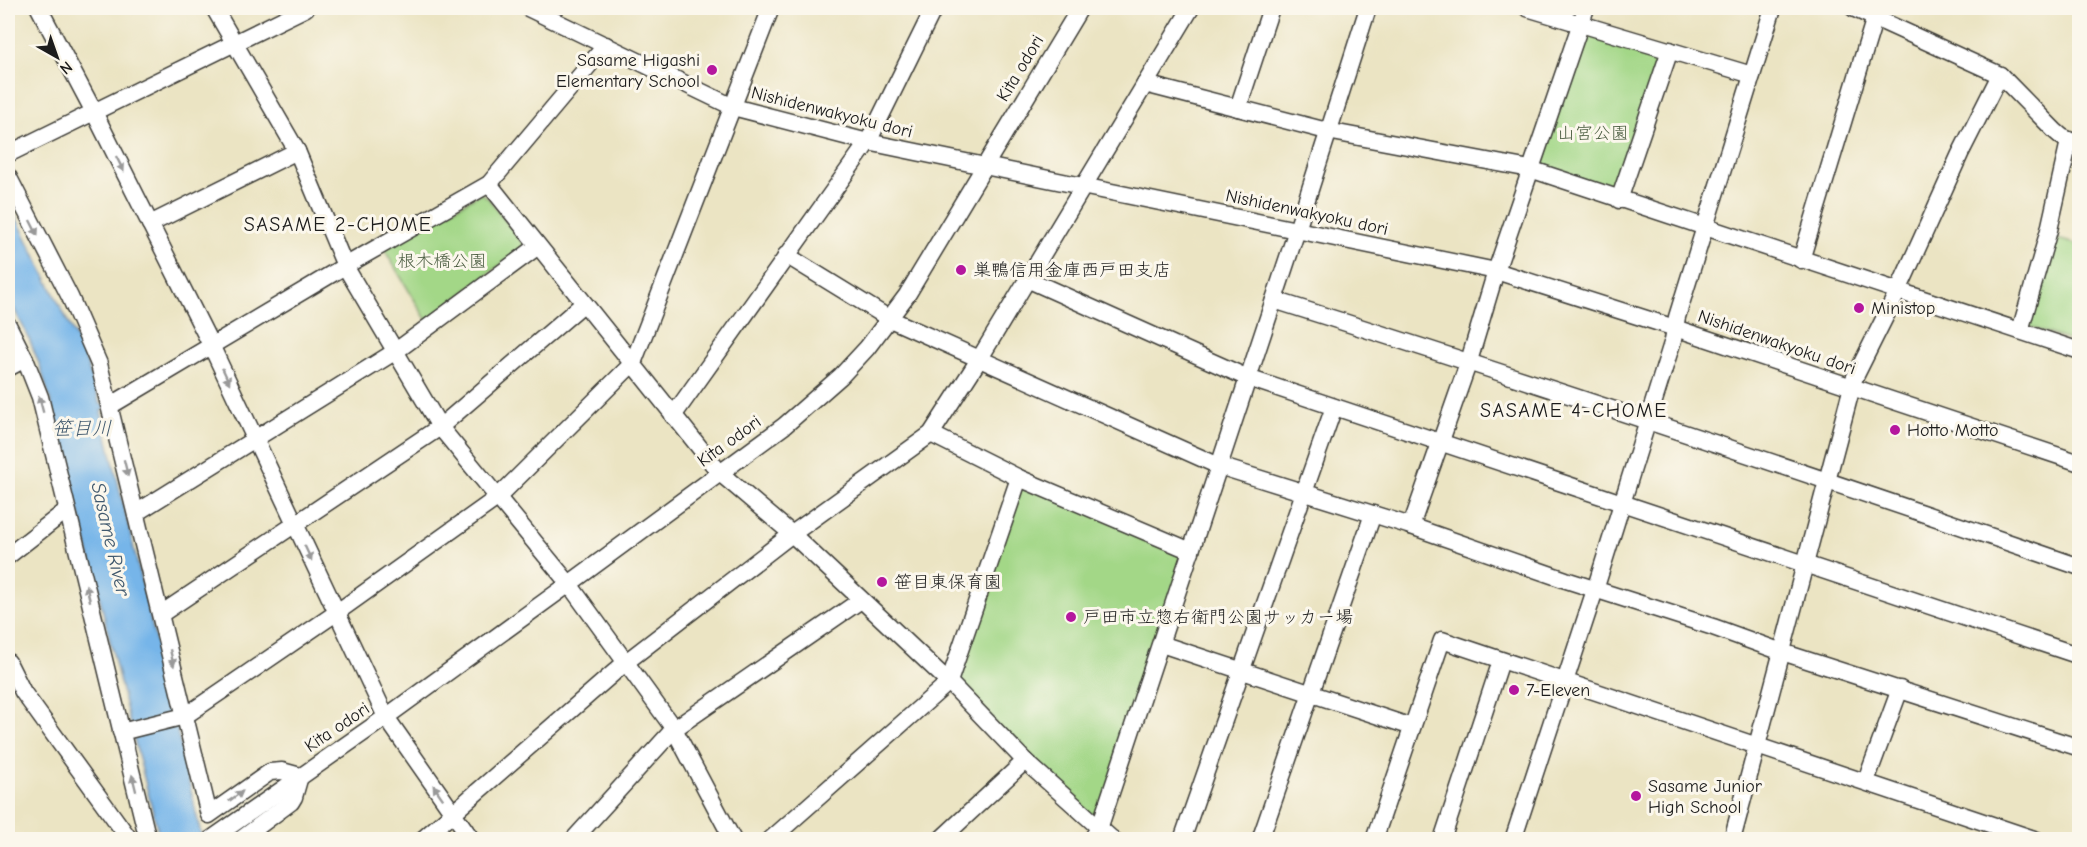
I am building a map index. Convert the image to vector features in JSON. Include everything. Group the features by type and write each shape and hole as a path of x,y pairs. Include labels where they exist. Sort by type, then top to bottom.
{"street":[{"path":"39,8 94,112 211,346 386,717 472,840"},
{"path":"214,8 297,151 345,266 440,427 569,584 674,729 734,840"},
{"path":"8,154 306,8"},
{"name":"Nishidenwakyoku dori","path":"528,8 733,107 868,142 1496,271 1675,328 2079,463"},
{"path":"123,731 183,717 336,613 497,498 633,363 771,8"},
{"path":"673,416 868,142 934,8"},
{"name":"Kita odori","path":"210,840 386,717 720,473 813,402 841,376 890,319 907,295 1080,8"},
{"path":"422,840 626,662 792,534 931,434 980,358 1191,8"},
{"path":"1238,108 1271,8"},
{"path":"489,184 720,473 792,534 950,682 1101,836 1161,644 1368,8"},
{"path":"1527,8 1752,75"},
{"path":"1411,526 1469,362 1496,271 1586,8"},
{"path":"1513,840 1623,503 1704,228 1773,8"},
{"path":"1853,8 2000,75 2055,131 2074,143 2020,331"},
{"path":"1801,260 1875,17"},
{"path":"110,406 345,266 489,184 606,45"},
{"path":"1619,200 1670,50"},
{"path":"1732,840 1854,379 1898,291 1960,154 2000,75"},
{"path":"1145,84 1327,131 1530,169 2079,351"},
{"path":"150,224 297,151"},
{"path":"8,176 70,297 99,364 161,614 183,717 209,815 270,772 282,771 300,776 291,802 240,840"},
{"path":"136,513 396,351 538,246"},
{"path":"786,255 890,319 1219,466 1411,526 1595,590 2079,748"},
{"path":"1027,279 1248,378 2079,656"},
{"path":"1274,300 1827,480 2079,567"},
{"path":"161,614 440,427 583,304"},
{"path":"8,325 25,359 40,398 148,840"},
{"path":"8,368 25,359"},
{"path":"1182,840 1334,408"},
{"path":"931,434 1019,478 1191,551"},
{"path":"770,840 950,682 1019,478"},
{"path":"8,555 67,510"},
{"path":"1260,840 1373,514"},
{"path":"573,840 674,729 861,600"},
{"path":"1374,840 1442,640 2037,840"},
{"path":"1161,644 1412,727"},
{"path":"1442,840 1501,661"},
{"path":"8,662 23,692 130,840"},
{"path":"1866,782 1900,689"},
{"path":"940,840 1025,761"}],"green space":[{"name":"山宮公園","path":"1587,31 1657,52 1661,58 1615,192 1541,167 1538,162 1582,37"},
{"name":"根木橋公園","path":"481,193 488,198 525,246 427,321 384,249"},
{"path":"2054,238 2079,245 2079,344 2027,326"},
{"name":"戸田市立惣右衛門公園サッカー場","path":"1019,478 1191,551 1099,829 949,682"}],"water":[{"name":"笹目川","path":"8,201 82,350 86,349 88,353 84,355 100,404 104,405 105,409 101,411 176,726 180,726 181,729 177,730 202,839 160,839 77,503 71,504 71,501 76,500 56,419 40,366 8,297"}],"place":[{"name":"Sasame Higashi Elementary School","path":"712,70"},
{"name":"巣鴨信用金庫西戸田支店","path":"961,270"},
{"name":"Ministop","path":"1859,308"},
{"name":"Hotto Motto","path":"1895,430"},
{"name":"笹目東保育園","path":"882,582"},
{"name":"戸田市立惣右衛門公園サッカー場","path":"1071,617"},
{"name":"7-Eleven","path":"1514,690"},
{"name":"Sasame Junior High School","path":"1636,796"}],"district":[{"name":"SASAME 2-CHOME","path":"338,224"},
{"name":"SASAME 4-CHOME","path":"1574,410"}],"water label":[{"name":"Sasame River","path":"111,539"}]}
